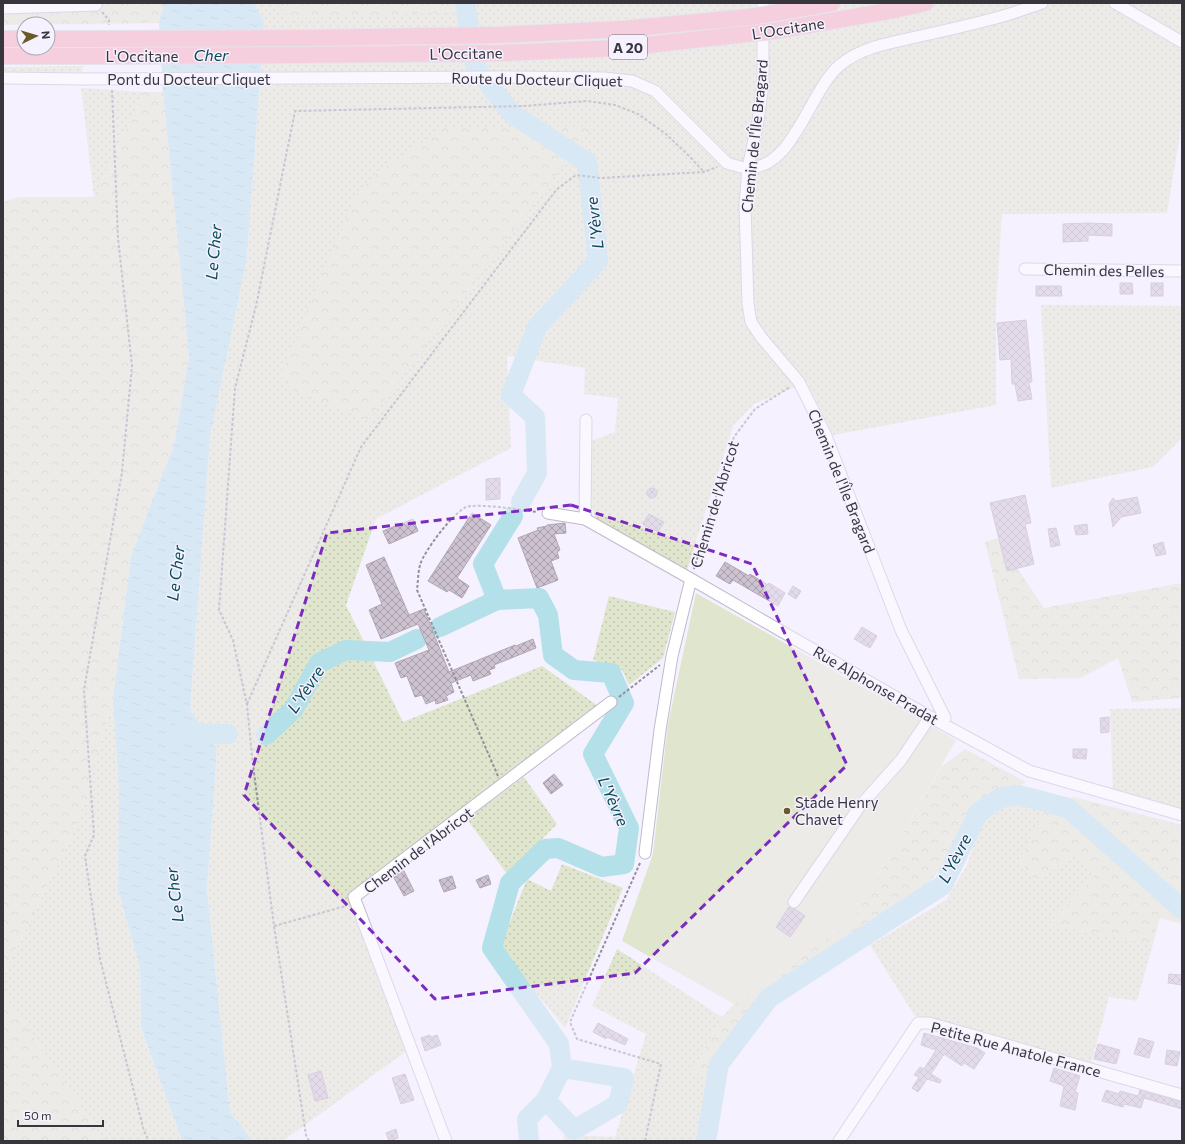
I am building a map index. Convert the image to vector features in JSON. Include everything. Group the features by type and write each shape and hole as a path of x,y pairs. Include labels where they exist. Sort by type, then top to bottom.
{"highway":[{"name":"L'Occitane","path":"56,39 500,36 623,30 750,17 832,3"},
{"name":"L'Occitane","path":"3,56 457,54 620,48 774,31 894,10 925,3"},
{"path":"3,39 16,39"}],"street":[{"name":"Chemin de l'Île Bragard","path":"763,3 763,84 758,120 748,168 745,206 748,304 751,322 760,337 799,382 826,436 901,630 945,718 942,723"},
{"path":"748,168 766,164 783,152 824,83 839,66 858,53 880,46 998,18 1042,3"},
{"path":"1115,3 1182,42"},
{"path":"3,8 96,5"},
{"name":"Route du Docteur Cliquet","path":"294,78 508,77 604,78 632,81 655,91 728,162 742,168 748,168"},
{"name":"Pont du Docteur Cliquet","path":"3,78 294,78"},
{"name":"Chemin des Pelles","path":"1025,268 1182,271"},
{"path":"585,519 586,420"},
{"name":"Rue Alphonse Pradat","path":"548,513 585,519 930,717 1029,771 1182,815"},
{"name":"Chemin de l'Abricot","path":"645,853 660,730 672,656 691,579"},
{"name":"Chemin de l'Abricot","path":"446,1141 354,898 611,702"},
{"path":"794,902 860,806 901,760 930,717"},
{"name":"Petite Rue Anatole France","path":"839,1141 918,1023 928,1023 1182,1095"}],"path":[{"path":"309,1141 306,1135 274,926 253,765 247,705 233,640 219,610 235,388 256,306 295,111 524,106 587,101 614,105 638,114 666,134 704,172"},
{"path":"113,124 118,238 132,366 122,472 84,690 94,835 85,856 100,959 144,1131 149,1141"},
{"path":"247,705 361,447 558,189 576,175 601,178 704,172 728,162"},
{"name":"Chemin de l'Abricot","path":"691,579 734,438 755,409 799,382"},
{"path":"502,786 417,590 420,564 435,539 449,521 466,507 476,505 548,513"},
{"path":"611,702 672,656"},
{"path":"645,853 570,1022 577,1039 661,1064 645,1141"},
{"path":"274,926 357,904"}],"highlighted area":[{"path":"571,505 752,564 847,765 635,973 435,999 244,795 327,533"}],"green space":[{"path":"3,3 164,3 159,23 56,24 56,16 16,16 16,25 3,25"},
{"path":"254,3 1182,3 1182,122 1167,213 1002,214 996,305 996,405 833,435 807,382 754,404 733,426 686,573 597,519 586,497 588,442 615,432 618,398 584,394 585,368 507,356 511,448 376,519 346,605 403,722 542,666 605,711 356,897 415,1045 283,1141 253,1141 230,1112 207,889 217,749 190,710 210,437 247,258 264,22"},
{"path":"276,3 475,3 475,11 290,19"},
{"path":"83,66 82,72 3,73 3,67"},
{"path":"81,88 144,92 94,197"},
{"path":"144,92 163,92 189,357 174,445 131,556 113,699 77,825 3,976 3,202 19,197 94,197"},
{"path":"593,126 369,420 293,390 280,376 356,196 374,175 443,128"},
{"path":"1041,305 1182,306 1182,438 1153,467 1051,488"},
{"path":"997,538 1044,608 1182,583 1182,698 1132,702 1118,658 1081,678 1019,679 985,542"},
{"name":"Stade Henry Chavet","path":"696,593 956,740 852,921 734,1004 622,941 653,854 668,724"},
{"path":"609,596 675,612 663,658 629,685 622,670 593,660"},
{"path":"113,699 119,795 118,889 140,968 141,1029 182,1141 105,1141 3,993 3,976 77,825"},
{"path":"1182,708 1182,809 1113,789 1110,709"},
{"path":"965,749 1026,782 977,809 950,857 923,890 762,997 722,1046 708,1078 693,1071 722,1017 734,1004 852,921 941,767"},
{"path":"524,777 557,824 507,874 467,819"},
{"path":"1074,797 1182,825 1182,924 1160,918 1153,944 1048,925 1096,874 1076,854 1036,882 1019,860 1044,812"},
{"path":"1017,803 1044,812 1019,860 1036,882 1076,854 1096,874 1048,925 1153,944 1137,1001 1109,997 1091,1064 915,1016 870,945 946,900 967,865 982,818 993,810"},
{"path":"562,864 623,888 565,1028 499,949 527,879 551,891"},
{"path":"617,949 722,1017 693,1071 708,1078 698,1141 563,1141 564,1135 615,1137 646,1034 592,1006"},
{"path":"3,993 105,1141 3,1141"}],"water":[{"name":"Cher","path":"164,3 254,3 264,22 247,258 210,437 190,710 217,749 207,890 230,1112 253,1141 182,1141 141,1028 140,968 118,889 119,795 113,699 131,556 174,445 189,357 163,92 159,23"}],"building":[{"path":"1063,224 1112,224 1112,236 1088,235 1088,241 1063,242"},
{"path":"1120,283 1132,283 1133,294 1120,294"},
{"path":"1151,283 1163,283 1163,296 1151,296"},
{"path":"1036,286 1061,286 1062,296 1036,296"},
{"path":"1026,320 1032,382 1029,382 1032,399 1018,401 1015,384 1012,384 1011,359 1000,360 997,323"},
{"path":"500,478 500,499 486,500 486,479"},
{"path":"650,488 654,488 656,489 656,497 650,498 647,495 647,491"},
{"path":"1025,495 1031,523 1025,524 1034,564 1007,571 990,503"},
{"path":"1137,497 1141,513 1121,517 1113,527 1109,504 1113,498 1116,501"},
{"path":"472,513 491,525 457,578 469,586 462,598 449,590 447,592 428,581"},
{"path":"649,514 664,522 658,532 643,524"},
{"path":"413,519 418,531 389,544 383,531"},
{"path":"565,523 566,533 554,534 560,550 557,552 559,558 551,561 558,580 537,588 518,538 538,530 537,528"},
{"path":"1087,524 1088,534 1076,535 1074,526"},
{"path":"1056,528 1060,545 1051,547 1048,529"},
{"path":"1163,542 1166,554 1156,556 1153,545"},
{"path":"384,557 409,615 424,609 449,672 533,639 536,648 494,665 495,668 489,670 491,674 473,681 471,675 451,683 454,692 446,696 448,700 436,704 435,700 426,704 422,695 415,697 407,676 401,678 395,663 429,650 418,624 381,639 369,610 382,604 366,565"},
{"path":"725,562 749,576 750,574 768,585 769,583 785,593 778,606 733,580 730,584 716,576"},
{"path":"793,586 801,591 796,599 788,594"},
{"path":"862,627 877,636 870,648 854,639"},
{"path":"1109,717 1109,732 1101,733 1100,718"},
{"path":"1073,749 1087,749 1086,759 1073,758"},
{"path":"554,774 563,785 551,794 543,783"},
{"path":"403,869 414,891 404,896 393,876"},
{"path":"488,875 491,884 480,888 476,880"},
{"path":"452,876 456,888 444,892 439,880"},
{"path":"789,907 805,916 790,937 776,927"},
{"path":"1169,974 1182,975 1182,985 1168,983"},
{"path":"598,1023 628,1039 625,1045 607,1037 606,1039 593,1032"},
{"path":"924,1033 977,1048 985,1053 974,1069 964,1063 962,1066 944,1054 931,1074 941,1080 940,1083 927,1079 918,1092 912,1088 919,1077 914,1075 920,1067 924,1069 936,1050 921,1045"},
{"path":"430,1035 431,1037 437,1035 441,1045 425,1051 421,1038"},
{"path":"1139,1038 1154,1042 1149,1058 1134,1054"},
{"path":"1098,1044 1120,1050 1116,1064 1094,1059"},
{"path":"1167,1050 1180,1052 1177,1066 1165,1064"},
{"path":"1054,1068 1080,1076 1075,1092 1078,1093 1075,1110 1060,1106 1064,1086 1050,1081"},
{"path":"321,1071 328,1098 315,1101 308,1075"},
{"path":"405,1074 414,1100 401,1104 392,1078"},
{"path":"1106,1090 1119,1094 1120,1091 1138,1096 1140,1090 1182,1102 1182,1109 1144,1098 1141,1108 1124,1104 1123,1107 1102,1101"},
{"path":"396,1129 398,1138 389,1141 386,1133"}],"waterway":[{"name":"L'Yèvre","path":"465,3 475,66 512,114 587,162 598,261 537,327 511,395 535,417 537,473 521,502"},
{"name":"L'Yèvre","path":"497,600 483,564 513,516"},
{"name":"L'Yèvre","path":"440,627 497,600 539,598 548,615 553,655 574,670 611,673 624,703 593,754 629,828 624,864 602,867 558,848 545,849 510,883 492,948 559,1044 562,1068 546,1100 527,1119 529,1141"},
{"name":"L'Yèvre","path":"266,735 293,710 319,663 346,650 390,652 417,639"},
{"name":"L'Yèvre","path":"180,733 228,734"},
{"name":"L'Yèvre","path":"706,1141 719,1064 769,998 943,885 978,813 1000,798 1019,795 1068,808 1182,909"},
{"name":"L'Yèvre","path":"546,1100 574,1130 618,1104 624,1078 562,1068"}],"place":[{"name":"Stade Henry Chavet","path":"787,811"}],"water label":[{"name":"Le Cher","path":"213,252"},
{"name":"Le Cher","path":"175,573"},
{"name":"Le Cher","path":"174,895"}]}
